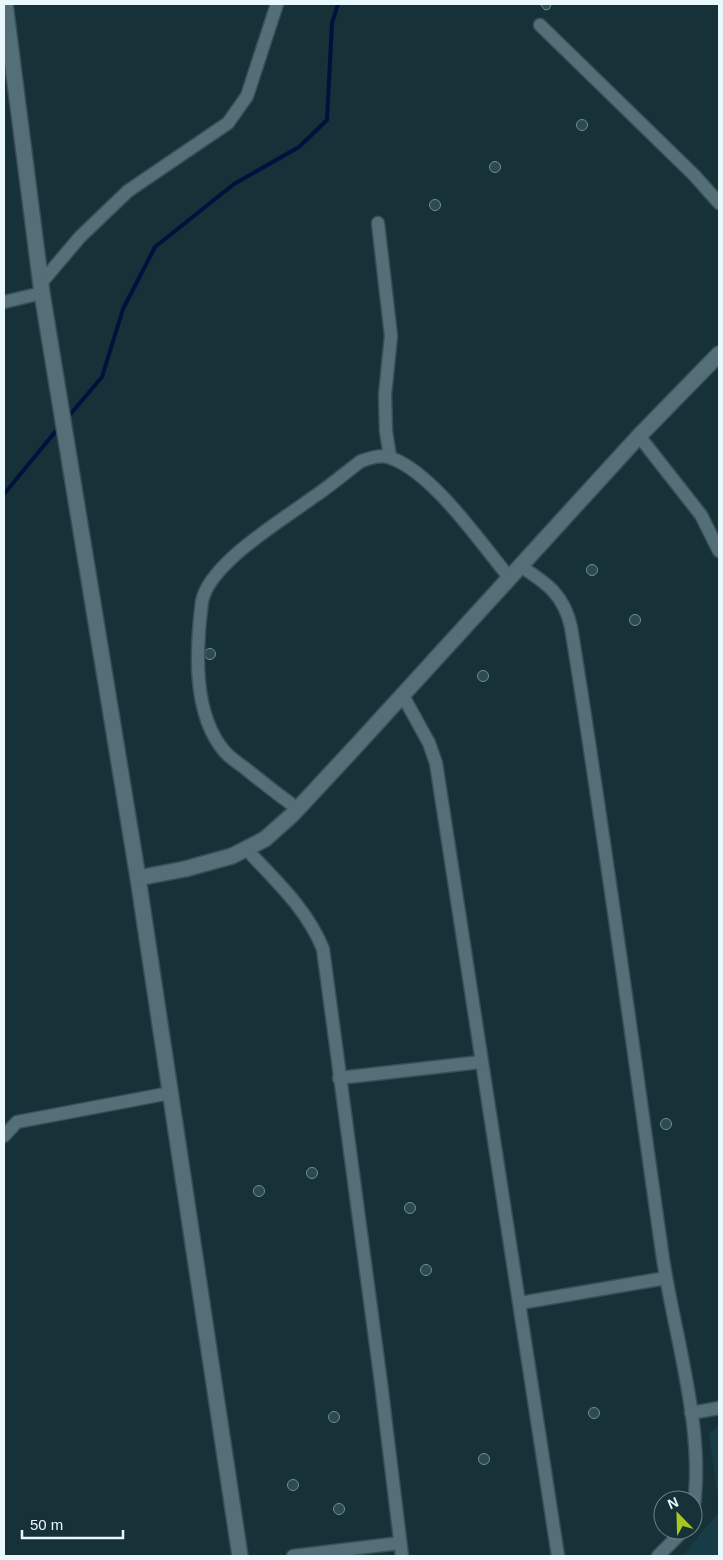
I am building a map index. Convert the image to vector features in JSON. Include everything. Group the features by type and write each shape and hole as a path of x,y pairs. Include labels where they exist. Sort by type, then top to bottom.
{"street":[{"path":"5,4 42,288 138,878 240,1556"},
{"path":"4,302 42,288 80,237 128,191 192,146 218,132 237,113 247,96 278,4"},
{"path":"540,25 694,175 719,203"},
{"path":"378,223 391,336 385,395 386,431 390,457"},
{"path":"138,878 185,869 247,850 265,839 298,809 639,436 719,354"},
{"path":"639,436 701,515 719,551"},
{"path":"298,809 275,794 226,753 203,712 199,694 200,625 205,588 222,568 260,535 361,461 378,456 390,457 423,478 453,510 509,577"},
{"path":"520,566 543,580 557,595 567,609 571,627 666,1278 691,1414 696,1461 694,1490"},
{"path":"402,694 429,743 436,763 558,1556"},
{"path":"247,850 302,908 315,929 323,949 381,1383 402,1556"},
{"path":"339,1078 482,1062"},
{"path":"4,1120 17,1122 170,1093"},
{"path":"4,1136 17,1122"},
{"path":"520,1303 666,1278"},
{"path":"691,1414 719,1408"},
{"path":"658,1556 674,1540"},
{"path":"293,1556 400,1543"}],"shaded area":[{"path":"719,1425 719,1506 709,1434"},
{"path":"719,1512 719,1556 683,1556 696,1540 703,1540 703,1531"}],"building":[{"path":"540,4 551,5 549,9 545,10"},
{"path":"582,119 588,125 582,131 576,125"},
{"path":"495,161 501,167 495,173 489,167"},
{"path":"435,199 441,205 435,211 429,205"},
{"path":"592,564 598,570 592,576 586,570"},
{"path":"635,614 641,620 635,626 629,620"},
{"path":"210,648 216,654 210,660 204,654"},
{"path":"483,670 489,676 483,682 477,676"},
{"path":"666,1118 672,1124 666,1130 660,1124"},
{"path":"312,1167 318,1173 312,1179 306,1173"},
{"path":"259,1185 265,1191 259,1197 253,1191"},
{"path":"410,1202 416,1208 410,1214 404,1208"},
{"path":"426,1264 432,1270 426,1276 420,1270"},
{"path":"594,1407 600,1413 594,1419 588,1413"},
{"path":"334,1411 340,1417 334,1423 328,1417"},
{"path":"484,1453 490,1459 484,1465 478,1459"},
{"path":"293,1479 299,1485 293,1491 287,1485"},
{"path":"339,1503 345,1509 339,1515 333,1509"}],"waterway":[{"path":"68,417 102,377 123,309 155,247 234,184 299,147 327,120 332,23 338,4"},
{"path":"4,494 60,426"}]}
